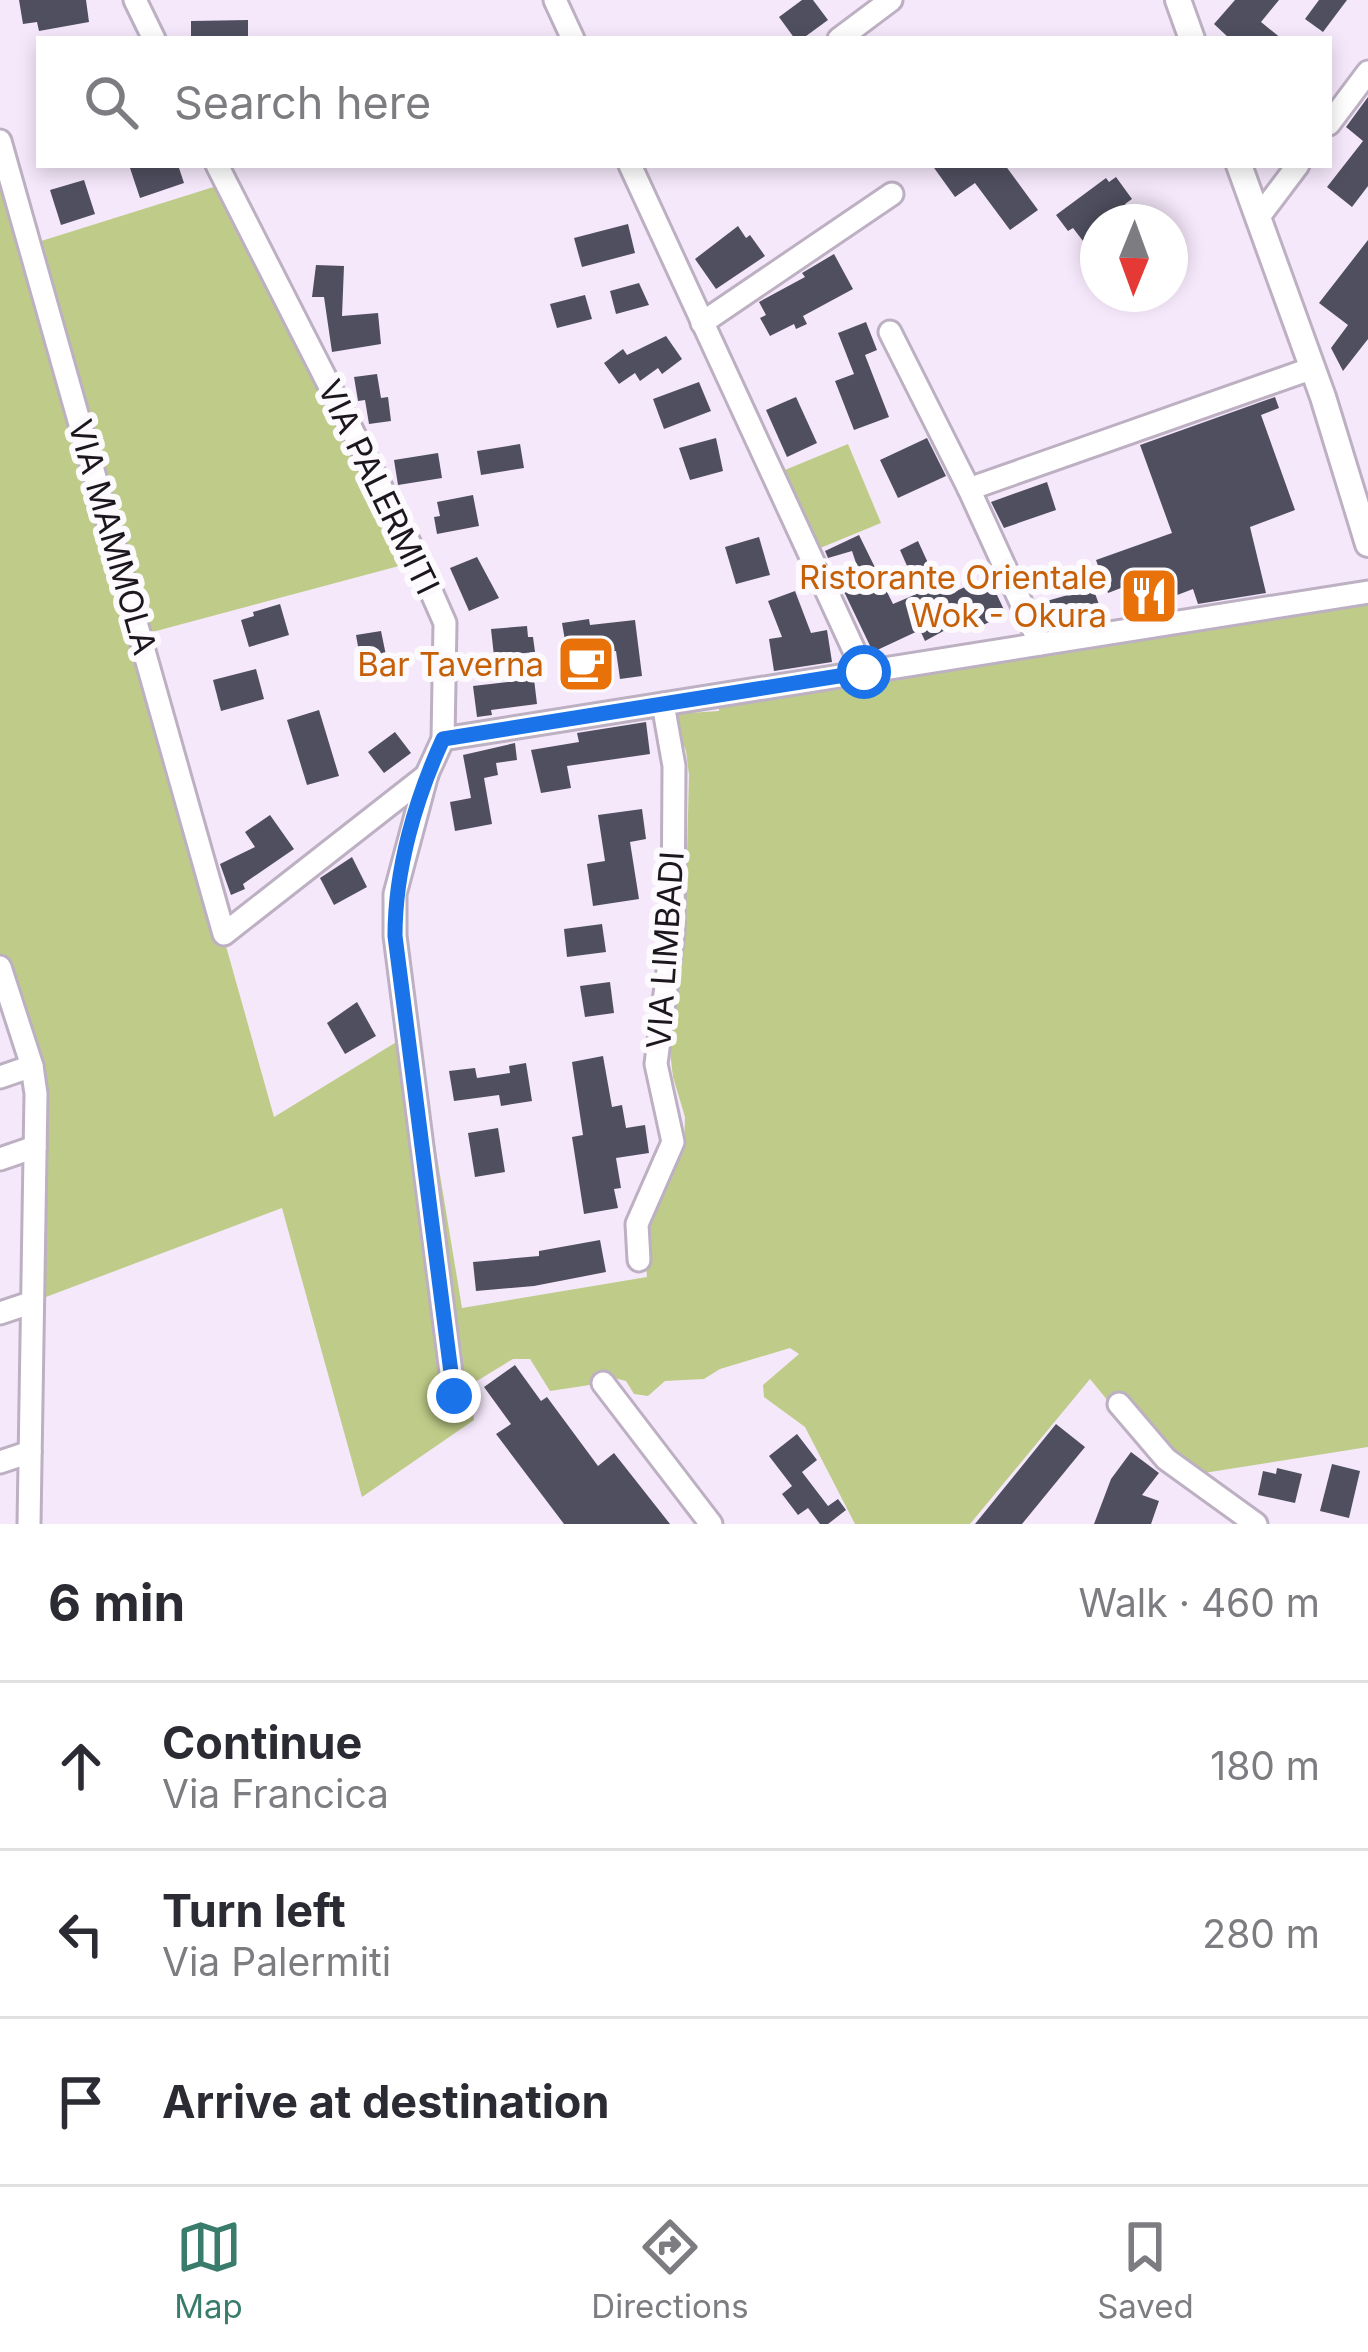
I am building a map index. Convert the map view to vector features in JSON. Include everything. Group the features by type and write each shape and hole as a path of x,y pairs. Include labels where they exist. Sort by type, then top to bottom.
{"main road":[{"path":"1178,0 1191,36"},
{"path":"1240,168 1313,368 1368,544"}],"street":[{"path":"135,0 153,36"},
{"path":"555,0 572,36"},
{"path":"843,36 891,0"},
{"path":"1332,120 1368,72"},
{"name":"VIA MAMMOLA","path":"0,141 224,934 427,774"},
{"name":"VIA PALERMITI","path":"219,168 445,623 443,739 427,774 395,894 395,936 454,1396"},
{"path":"631,168 864,672"},
{"path":"1258,218 1296,168"},
{"path":"702,323 892,194"},
{"path":"890,332 1040,644"},
{"path":"969,489 1313,368"},
{"path":"443,739 1368,592"},
{"name":"VIA LIMBADI","path":"639,1260 637,1224 673,1142 656,1064 673,932 674,766 663,704"},
{"path":"0,967 32,1066 36,1094 29,1524"},
{"path":"0,1076 32,1066"},
{"path":"0,1159 35,1147"},
{"path":"0,1313 30,1303"},
{"path":"603,1383 711,1524"},
{"path":"1119,1403 1172,1463 1256,1524"},
{"path":"0,1462 30,1452"}],"green space":[{"path":"0,141 274,1117 416,1030 462,1308 647,1277 644,1238 684,1146 685,1117 669,1044 685,936 689,775 672,714 719,711 719,695 1368,590 1368,1447 1191,1475 1136,1435 1090,1379 970,1524 855,1524 805,1427 764,1397 763,1385 799,1354 790,1348 720,1369 704,1379 665,1381 648,1396 634,1394 626,1381 610,1377 603,1383 550,1391 530,1359 513,1359 472,1384 474,1420 362,1497 282,1208 30,1303 36,1094 0,967"},
{"path":"236,180 425,559 145,634 38,242"},
{"path":"848,444 881,523 813,551 780,472"}],"building":[{"path":"19,0 86,0 89,22 39,31 37,22 23,24"},
{"path":"802,0 813,0 828,20 806,36 793,36 779,17"},
{"path":"1235,0 1279,0 1261,22 1278,36 1227,36 1214,24"},
{"path":"1319,0 1347,0 1323,32 1305,19"},
{"path":"248,20 248,36 191,36 191,21"},
{"path":"1368,97 1368,186 1352,207 1327,187 1363,141 1346,127"},
{"path":"130,168 179,168 184,183 140,198"},
{"path":"934,168 1007,168 1038,210 1010,230 975,183 955,197"},
{"path":"1116,177 1132,199 1125,204 1080,204 1080,237 1073,228 1068,231 1056,215 1106,178 1109,182"},
{"path":"84,180 95,214 61,225 50,190"},
{"path":"628,224 635,253 582,267 574,238"},
{"path":"738,226 765,256 716,289 695,259"},
{"path":"1368,240 1368,339 1343,371 1331,348 1348,325 1319,303"},
{"path":"834,254 853,289 803,316 807,324 796,329 794,324 770,336 760,318 766,315 759,302 805,277 802,273"},
{"path":"316,265 344,266 342,316 378,313 381,344 332,352 324,297 312,297"},
{"path":"639,283 649,305 616,314 610,291"},
{"path":"585,295 592,319 557,328 550,304"},
{"path":"866,322 877,350 865,355 889,417 854,430 835,381 854,374 838,333"},
{"path":"666,336 682,359 662,374 658,368 640,381 635,373 619,384 604,363 623,349 627,355"},
{"path":"377,374 381,398 388,397 391,421 369,424 354,377"},
{"path":"699,382 711,411 664,429 653,399"},
{"path":"796,397 817,443 787,457 766,410"},
{"path":"1275,397 1279,408 1261,415 1295,510 1250,527 1266,593 1198,604 1193,589 1130,613 1121,588 1108,593 1096,560 1172,533 1140,445"},
{"path":"716,438 723,471 690,480 679,448"},
{"path":"927,438 946,476 898,498 880,460"},
{"path":"520,444 524,468 481,475 477,451"},
{"path":"438,453 442,478 398,485 394,460"},
{"path":"1047,482 1056,510 1004,528 991,502"},
{"path":"473,495 479,526 437,534 437,502"},
{"path":"859,535 893,604 919,593 900,550 918,541 938,585 943,583 948,595 988,576 1006,614 979,627 973,615 925,641 920,630 873,652 836,575 857,566 852,551 828,558 825,551"},
{"path":"759,537 770,575 736,584 725,547"},
{"path":"477,557 499,598 469,611 450,568"},
{"path":"1093,588 1101,610 1090,613 1091,620 1047,621 1043,602"},
{"path":"795,591 811,633 827,630 832,662 774,671 769,639 782,637 768,601"},
{"path":"280,604 289,635 249,647 241,620"},
{"path":"589,619 590,625 635,620 642,676 620,679 616,651 568,658 562,623"},
{"path":"527,626 535,652 494,656 491,629"},
{"path":"381,631 389,670 363,675 356,635"},
{"path":"256,669 264,699 221,711 213,680"},
{"path":"534,679 537,704 491,710 492,715 477,717 473,686"},
{"path":"319,710 339,776 307,785 287,720"},
{"path":"646,722 650,754 567,766 571,788 541,793 531,750 579,742 577,733"},
{"path":"395,732 411,753 384,773 368,752"},
{"path":"515,743 517,760 496,763 498,775 484,778 492,824 455,831 450,802 471,798 463,755"},
{"path":"642,809 646,839 630,842 639,899 593,906 587,864 605,861 598,815"},
{"path":"270,815 294,849 231,895 220,864 255,847 245,832"},
{"path":"352,857 367,887 334,905 320,878"},
{"path":"602,924 606,952 567,957 564,929"},
{"path":"610,982 614,1013 585,1017 580,986"},
{"path":"357,1002 376,1036 345,1054 327,1023"},
{"path":"603,1056 612,1107 622,1105 626,1128 645,1125 649,1153 616,1158 621,1188 614,1189 618,1208 584,1214 572,1137 583,1135 572,1062"},
{"path":"526,1063 532,1101 501,1106 499,1095 454,1101 449,1071 475,1068 477,1078 510,1073 509,1066"},
{"path":"498,1128 505,1172 475,1177 468,1133"},
{"path":"600,1240 606,1272 476,1291 473,1262 539,1256 539,1251"},
{"path":"515,1365 541,1401 547,1397 598,1466 614,1453 670,1524 564,1524 496,1434 511,1424 484,1387"},
{"path":"1056,1424 1085,1447 1022,1524 975,1524"},
{"path":"797,1434 817,1460 802,1472 828,1506 838,1499 846,1510 828,1524 820,1524 808,1508 798,1515 782,1494 792,1486 769,1456"},
{"path":"1131,1452 1159,1473 1142,1495 1159,1501 1151,1524 1094,1524 1111,1479"},
{"path":"1332,1464 1360,1471 1349,1518 1320,1511"},
{"path":"1277,1468 1302,1474 1295,1503 1258,1495 1263,1471 1276,1474"}],"place":[{"name":"Ristorante Orientale Wok - Okura","path":"1149,596"},
{"name":"Bar Taverna","path":"586,664"}],"route":[{"path":"454,1396 395,936 395,894 427,774 443,739 864,672"}]}
